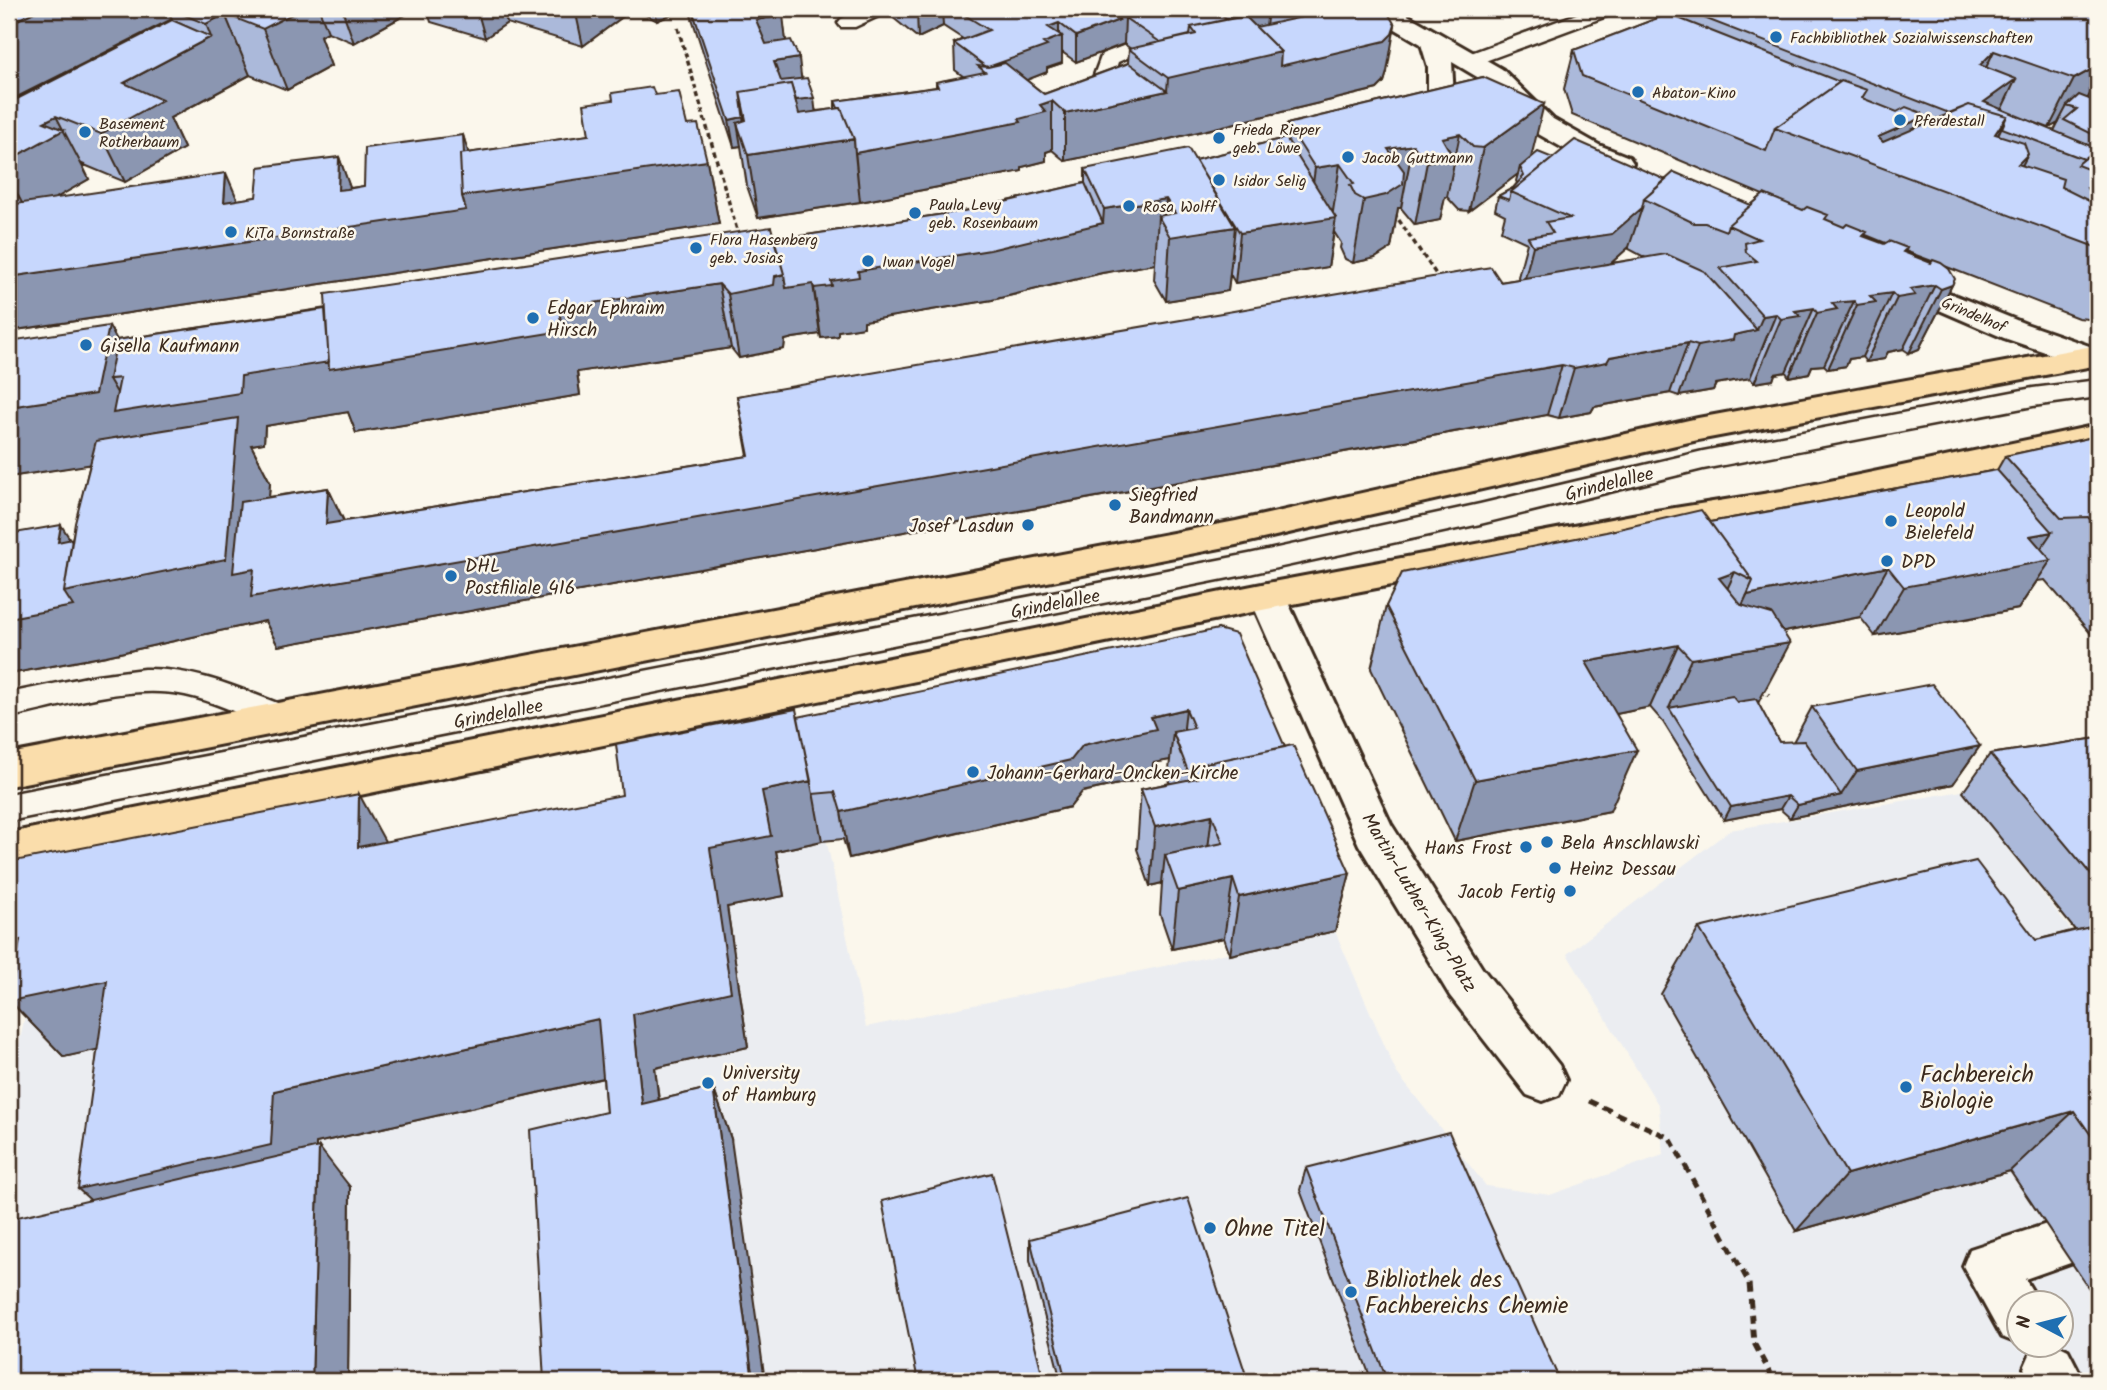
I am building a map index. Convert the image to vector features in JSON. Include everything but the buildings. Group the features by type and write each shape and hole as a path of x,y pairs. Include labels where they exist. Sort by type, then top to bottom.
{"main road":[{"name":"Grindelallee","path":"9,770 1236,533 1698,429 2094,356"},
{"name":"Grindelallee","path":"9,850 1267,596 1643,525 1783,503 2098,436"}],"street":[{"path":"1379,9 1493,75 1544,125 1563,137 1641,173"},
{"path":"1433,42 1441,67 1441,101 1452,110"},
{"path":"1426,118 1452,110 1487,116 1506,111 1520,103"},
{"name":"Grindelhof","path":"1872,271 2015,331 2094,356"},
{"name":"Martin-Luther-King-Platz","path":"1267,596 1374,833 1466,982 1543,1080"},
{"path":"2006,1296 1988,1266 2059,1244"}],"lane":[{"path":"848,23 878,9"},
{"path":"1470,60 1608,9"},
{"path":"1098,94 1109,58 1131,49"},
{"name":"Grindelallee","path":"9,808 1249,564 1480,514 1703,460 2033,397 2098,388"},
{"path":"9,705 134,682 161,681 185,683 282,718"}],"path":[{"path":"678,28 741,245"},
{"path":"1391,209 1444,286"},
{"path":"1754,674 1769,695"},
{"path":"1543,1080 1670,1138 1749,1283 1754,1343 1774,1381"}],"shaded area":[{"name":"University of Hamburg","path":"811,767 866,1027 1335,931 1396,1072 1486,1186 1550,1195 1663,1155 1659,1106 1567,954 1730,830 1962,791 2083,945 2098,930 2098,1381 9,1381 9,1094 44,922"}],"place":[{"name":"Fachbibliothek Sozialwissenschaften","path":"1776,37"},
{"name":"Abaton-Kino","path":"1638,92"},
{"name":"Pferdestall","path":"1900,120"},
{"name":"Basement Rotherbaum","path":"85,132"},
{"name":"Frieda Rieper geb. Löwe","path":"1219,138"},
{"name":"Jacob Guttmann","path":"1348,157"},
{"name":"Isidor Selig","path":"1219,180"},
{"name":"Rosa Wolff","path":"1129,206"},
{"name":"Paula Levy geb. Rosenbaum","path":"915,213"},
{"name":"KiTa Bornstraße","path":"231,232"},
{"name":"Flora Hasenberg geb. Josias","path":"696,248"},
{"name":"Iwan Vogel","path":"868,261"},
{"name":"Edgar Ephraim Hirsch","path":"533,318"},
{"name":"Gisella Kaufmann","path":"86,345"},
{"name":"Siegfried Bandmann","path":"1115,505"},
{"name":"Leopold Bielefeld","path":"1891,521"},
{"name":"Josef Lasdun","path":"1028,525"},
{"name":"DPD","path":"1887,561"},
{"name":"DHL Postfiliale 416","path":"451,576"},
{"name":"Johann-Gerhard-Oncken-Kirche","path":"973,772"},
{"name":"Bela Anschlawski","path":"1547,842"},
{"name":"Hans Frost","path":"1526,847"},
{"name":"Heinz Dessau","path":"1555,868"},
{"name":"Jacob Fertig","path":"1570,891"},
{"name":"University of Hamburg","path":"708,1083"},
{"name":"Fachbereich Biologie","path":"1906,1087"},
{"name":"Ohne Titel","path":"1210,1228"},
{"name":"Bibliothek des Fachbereichs Chemie","path":"1351,1292"}]}
